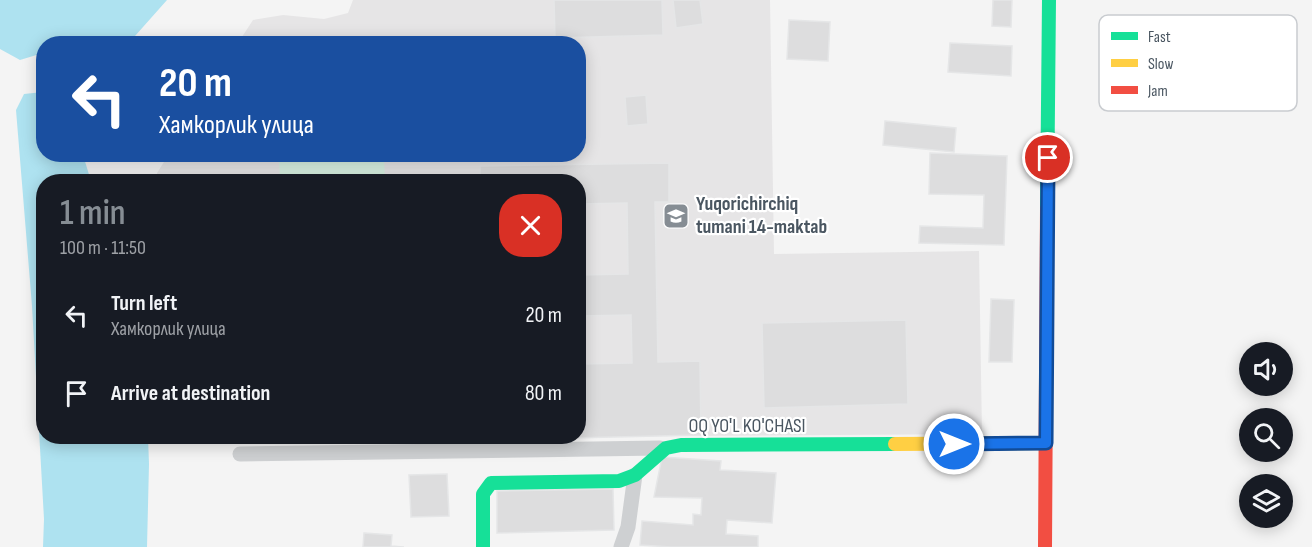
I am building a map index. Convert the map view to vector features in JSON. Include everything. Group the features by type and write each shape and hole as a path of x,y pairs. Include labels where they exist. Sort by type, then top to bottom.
{"street":[{"path":"1045,547 1049,0"},
{"name":"OQ YO'L KO'CHASI","path":"483,547 483,494 491,483 619,482 634,475 666,448 681,445 1046,443"}],"lane":[{"path":"240,454 666,448"},
{"path":"621,547 628,527 634,475"}],"shaded area":[{"name":"Yuqorichirchiq tumani 14-maktab","path":"353,0 770,0 774,254 979,251 982,434 586,437 586,174 157,174 164,162 586,162 586,36 243,36 253,20 283,15 324,19 348,13"}],"green space":[{"path":"279,162 384,162 385,174 280,174"}],"water":[{"path":"0,0 167,0 135,36 36,36 36,55 20,60 0,49"},
{"path":"36,93 36,162 85,162 89,174 36,174 36,377 16,110 24,94"},
{"path":"40,444 148,444 147,547 43,547 44,519"}],"building":[{"path":"554,0 662,0 663,35 555,36"},
{"path":"673,0 700,0 703,24 676,28"},
{"path":"993,0 1012,0 1011,27 992,26"},
{"path":"789,20 830,22 828,61 787,59"},
{"path":"950,43 1012,46 1011,76 948,72"},
{"path":"646,95 648,124 627,126 625,97"},
{"path":"885,121 956,128 954,152 883,145"},
{"path":"930,153 1007,156 1004,245 919,243 920,226 983,228 984,195 929,194"},
{"path":"669,163 669,202 655,202 658,362 700,361 701,435 586,438 586,364 632,363 631,315 586,316 586,275 628,274 627,203 586,204 586,174 480,174 480,166"},
{"path":"991,299 1014,300 1012,362 989,362"},
{"path":"906,320 908,404 764,408 762,323"},
{"path":"662,457 721,461 720,470 776,473 772,523 727,520 726,534 758,536 758,547 640,545 642,521 693,525 693,514 701,515 702,498 654,497"},
{"path":"447,474 449,516 411,517 409,475"},
{"path":"613,489 614,530 497,533 497,491"},
{"path":"364,533 392,535 391,546 404,547 363,547"}],"traffic: fast":[{"path":"1047,209 1049,0"},
{"path":"483,547 483,494 491,483 619,481 635,475 666,448 681,445 895,444"}],"traffic: slow":[{"path":"895,444 1046,443"}],"traffic: jam":[{"path":"1045,547 1047,209"}],"place":[{"name":"Yuqorichirchiq tumani 14-maktab","path":"676,216"}],"route":[{"path":"954,444 1046,443 1048,158"}]}
